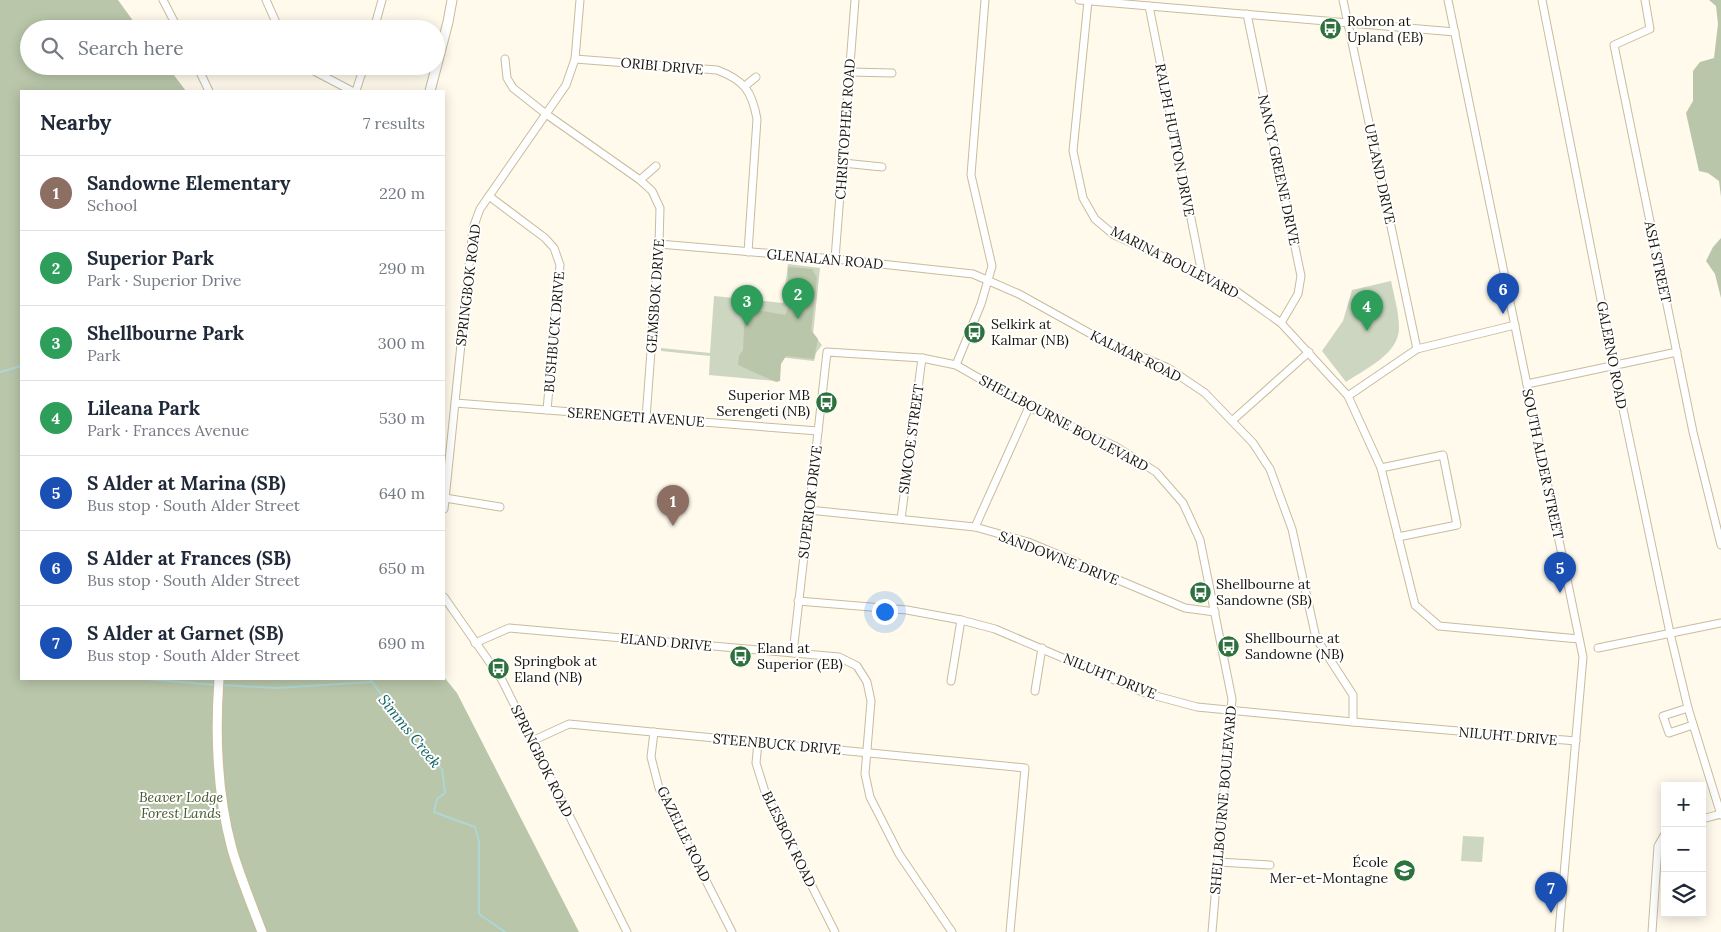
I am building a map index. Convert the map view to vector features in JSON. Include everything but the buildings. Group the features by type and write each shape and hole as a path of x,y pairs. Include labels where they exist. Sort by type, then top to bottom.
{"main road":[{"path":"445,34 452,0"},
{"path":"430,90 434,75"},
{"path":"219,680 216,713 219,774 228,831 262,932"}],"street":[{"path":"164,0 174,20"},
{"path":"266,0 275,20"},
{"path":"376,20 382,0"},
{"name":"SPRINGBOK ROAD","path":"445,498 473,228 480,209 488,196 566,85 575,59 580,0"},
{"name":"CHRISTOPHER ROAD","path":"835,258 855,0"},
{"path":"956,365 981,304 992,266 971,175 985,0"},
{"path":"1079,0 1455,32"},
{"name":"MARINA BOULEVARD","path":"1088,0 1073,151 1083,198 1095,219 1114,235 1236,291 1281,323 1348,396 1381,468 1415,605 1439,626 1579,639"},
{"name":"UPLAND DRIVE","path":"1343,0 1418,349"},
{"name":"SOUTH ALDER STREET","path":"1448,0 1583,657 1559,932"},
{"name":"GALERNO ROAD","path":"1542,0 1614,366 1670,634 1688,708 1721,814"},
{"name":"ASH STREET","path":"1645,0 1650,29 1614,45 1693,432 1721,545"},
{"name":"RALPH HUTTON DRIVE","path":"1149,6 1202,274"},
{"name":"NANCY GREENE DRIVE","path":"1247,14 1301,276 1298,294 1281,323"},
{"name":"GEMSBOK DRIVE","path":"504,59 507,78 513,88 546,114 640,180 652,191 660,208 646,418"},
{"name":"ORIBI DRIVE","path":"575,59 717,70 732,76 745,86"},
{"path":"850,72 892,73"},
{"path":"201,75 209,90"},
{"path":"322,75 350,90"},
{"path":"356,90 361,75"},
{"path":"748,252 757,119 754,103 745,86 756,77"},
{"path":"842,163 882,167"},
{"path":"640,180 656,166"},
{"name":"BUSHBUCK DRIVE","path":"488,196 545,238 554,248 560,264 548,410"},
{"name":"GLENALAN ROAD","path":"659,244 835,258 973,274 988,280"},
{"name":"KALMAR ROAD","path":"988,280 1019,294 1100,339 1168,368 1205,393 1253,442 1270,469 1292,529 1316,638 1353,695 1353,722"},
{"path":"1348,396 1418,349 1515,326"},
{"name":"SHELLBOURNE BOULEVARD","path":"827,352 922,358 956,365 1029,407 1115,446 1156,472 1183,503 1200,540 1232,699 1212,932"},
{"name":"SUPERIOR DRIVE","path":"792,653 827,352"},
{"path":"1233,420 1309,352"},
{"path":"1527,384 1677,352"},
{"name":"SIMCOE STREET","path":"900,519 922,358"},
{"name":"SERENGETI AVENUE","path":"455,403 818,431"},
{"path":"976,527 1029,407"},
{"path":"1381,468 1442,456 1458,525 1398,537"},
{"path":"445,498 500,507"},
{"name":"SANDOWNE DRIVE","path":"809,510 976,527 1028,542 1185,608 1215,612"},
{"name":"SPRINGBOK ROAD","path":"445,598 502,680 627,932"},
{"name":"NILUHT DRIVE","path":"798,601 908,610 961,620 995,629 1146,693 1197,707 1576,741"},
{"path":"951,681 961,620"},
{"path":"1598,648 1721,623"},
{"name":"ELAND DRIVE","path":"476,643 509,628 839,657 857,666 867,682 871,701 865,774 870,798 900,854 952,932"},
{"path":"1035,690 1042,648"},
{"path":"1688,708 1663,716 1669,733 1693,725"},
{"name":"STEENBUCK DRIVE","path":"532,741 569,724 1025,768 1010,932"},
{"name":"GAZELLE ROAD","path":"654,732 651,757 659,788 732,932"},
{"name":"BLESBOK ROAD","path":"758,742 756,763 766,795 835,932"},
{"path":"1706,818 1721,814"},
{"path":"1652,932 1658,846 1661,841"},
{"path":"1218,862 1270,865"}],"green space":[{"name":"Beaver Lodge Forest Lands","path":"0,0 118,0 132,20 20,20 20,75 174,75 185,90 20,90 20,680 445,680 445,678 457,693 579,932 0,932"},
{"path":"1709,0 1721,0 1721,197 1719,181 1708,173 1699,171 1686,113 1693,101 1693,71 1700,62 1714,58 1718,24 1716,6"},
{"path":"1721,238 1721,298 1715,274 1706,261 1713,247"},
{"path":"788,264 820,268 813,334 822,345 816,353 814,361 778,357 775,381 709,375 710,356 661,351 661,348 710,353 714,296 783,303"},
{"path":"788,267 812,269 817,278 811,330 818,339 814,359 786,356 781,364 780,381 776,382 738,365 739,356 743,350 745,308 785,315 788,309"},
{"path":"1391,281 1398,316 1398,337 1393,346 1380,360 1346,382 1322,351 1343,321 1352,290"},
{"path":"1463,836 1484,837 1482,862 1461,861"}],"waterway":[{"name":"Simms Creek","path":"0,372 20,366"},
{"name":"Simms Creek","path":"158,680 216,685"},
{"name":"Simms Creek","path":"371,680 416,743 442,769 445,793 437,799 434,812 475,827 479,841 479,914 505,932"},
{"name":"Simms Creek","path":"221,685 276,688 371,682"}],"place":[{"name":"Robron at Upland (EB)","path":"1331,29"},
{"name":"S Alder at Frances (SB)","path":"1503,314"},
{"name":"Superior Park","path":"798,319"},
{"name":"Shellbourne Park","path":"747,326"},
{"name":"Lileana Park","path":"1367,331"},
{"name":"Selkirk at Kalmar (NB)","path":"975,332"},
{"name":"Superior MB Serengeti (NB)","path":"826,403"},
{"name":"Sandowne Elementary","path":"673,526"},
{"name":"Shellbourne at Sandowne (SB)","path":"1200,592"},
{"name":"S Alder at Marina (SB)","path":"1560,593"},
{"name":"Shellbourne at Sandowne (NB)","path":"1229,646"},
{"name":"Eland at Superior (EB)","path":"741,656"},
{"name":"Springbok at Eland (NB)","path":"498,669"},
{"name":"École Mer-et-Montagne","path":"1404,870"},
{"name":"S Alder at Garnet (SB)","path":"1551,913"}]}
